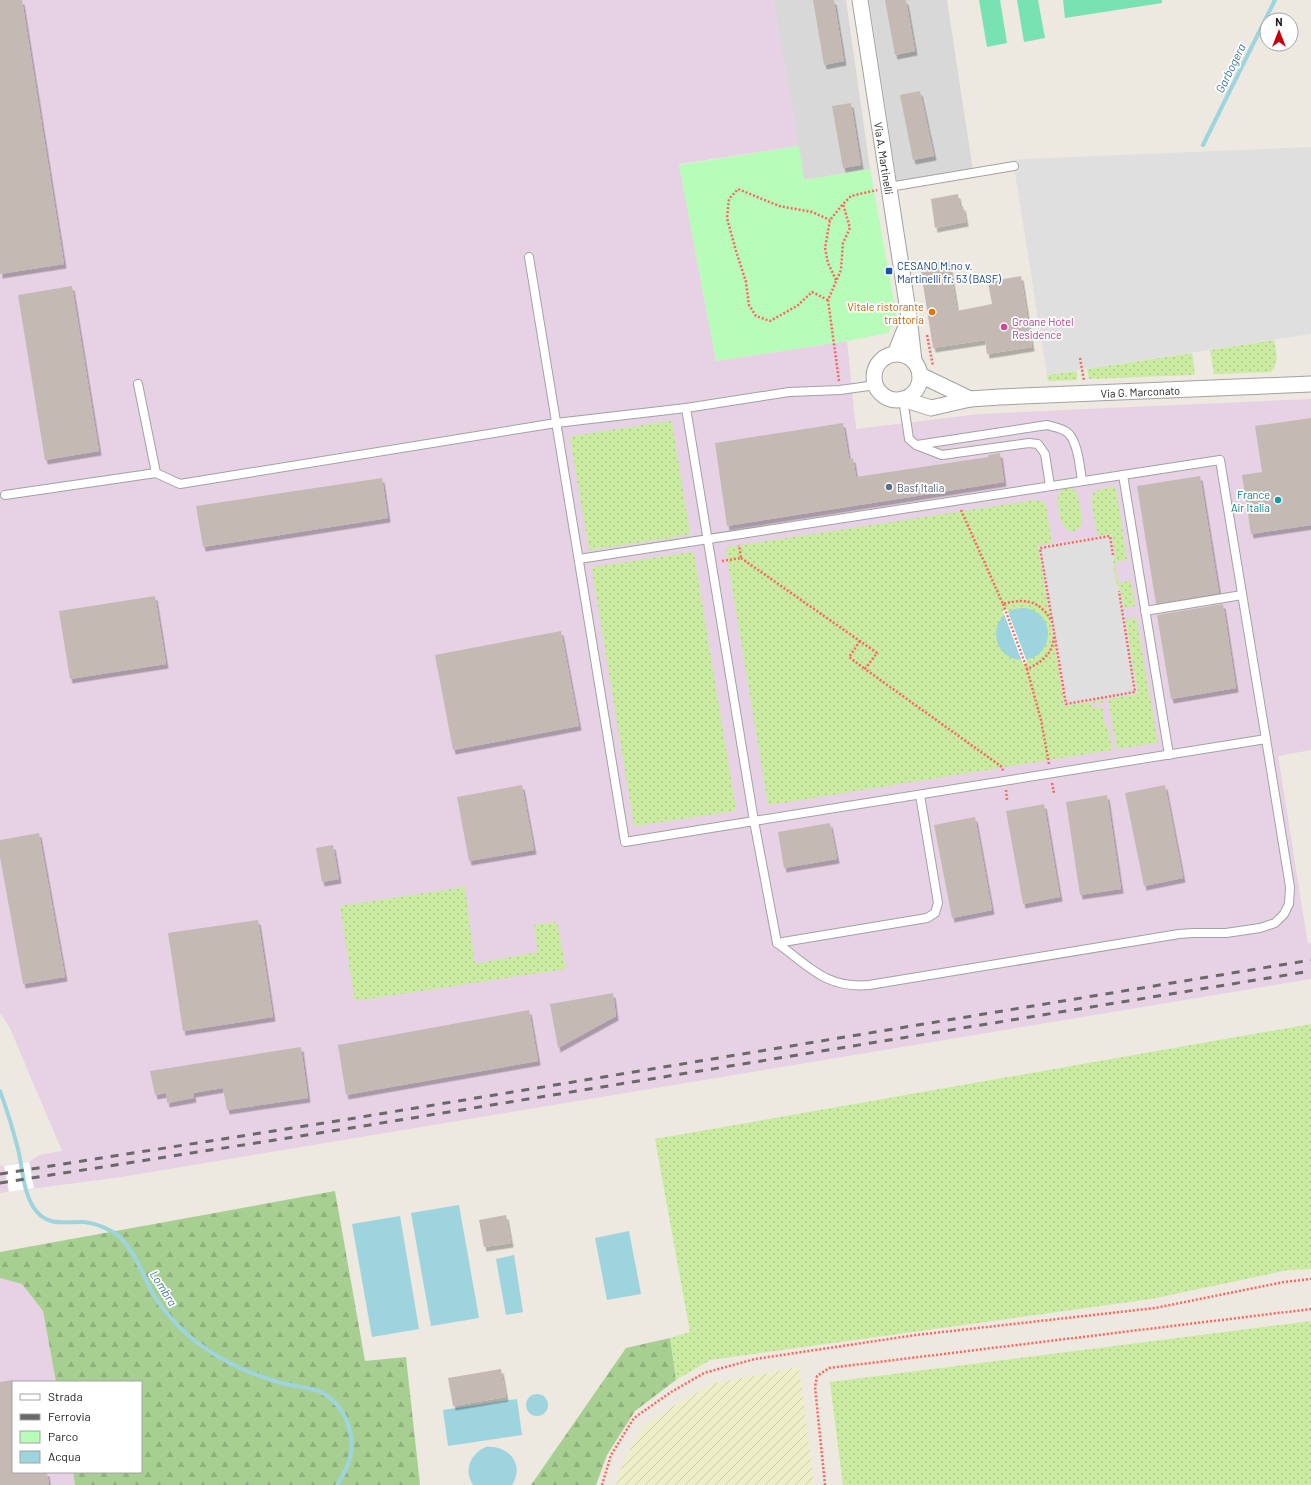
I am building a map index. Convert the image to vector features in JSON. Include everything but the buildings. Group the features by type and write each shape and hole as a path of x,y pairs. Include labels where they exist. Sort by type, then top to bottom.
{"street":[{"name":"Via A. Martinelli","path":"860,0 910,317 914,361"},
{"path":"895,354 910,317"},
{"path":"895,354 908,356 914,361 918,368 927,374 910,396 895,400 886,397 880,392 874,377 876,367 881,361 887,356 895,354"},
{"name":"Via G. Marconato","path":"927,374 970,399"},
{"name":"Via G. Marconato","path":"903,399 931,408 970,399 1045,394 1311,384"}],"lane":[{"path":"890,186 1014,166"},
{"path":"528,257 625,842 1266,739"},
{"path":"138,384 156,473"},
{"path":"5,495 156,473 180,484 556,423 686,408 789,392 840,390 876,385"},
{"path":"903,399 910,439 916,445 942,455 1029,443 1038,444 1045,454 1050,486"},
{"path":"579,559 708,539 737,534 957,500 1220,460 1290,887 1290,900 1286,911 1281,918 1271,925 1260,928 1226,933 1193,932 1179,934 860,986 840,984 822,977 777,943 754,821 708,539 686,408"},
{"path":"916,445 1047,425 1059,428 1068,433 1075,445 1082,481"},
{"path":"1123,475 1169,755"},
{"path":"1146,611 1242,595"},
{"path":"777,943 927,918 935,913 938,903 920,795"}],"path":[{"path":"836,280 828,263 825,248 830,220 851,196 890,186"},
{"path":"828,300 812,292 797,306 770,321 756,316 749,305 746,282 727,218 729,199 738,189 779,206 812,212 830,220"},
{"path":"840,390 828,300 841,270 843,243 850,228 843,204"},
{"path":"925,330 927,374"},
{"path":"1076,381 1091,381"},
{"path":"957,500 1005,610 1027,669 1041,720 1054,793"},
{"path":"737,534 741,558"},
{"path":"1113,555 1110,536 1040,548 1066,704 1135,692 1119,591"},
{"path":"719,562 741,558 877,653 865,669"},
{"path":"1002,604 1021,600 1037,605 1046,612 1054,627 1054,639 1048,655 1039,663 1027,669"},
{"path":"860,641 849,657 1002,767 1008,800"},
{"path":"602,1485 611,1455 634,1418 671,1392 704,1373 762,1358 916,1335 1155,1308 1284,1282 1311,1279"},
{"path":"825,1485 815,1387 817,1376 829,1368 1311,1309"}],"shaded area":[{"path":"0,0 773,0 799,146 679,164 716,361 847,341 856,429 980,414 1311,399 1311,750 1278,756 1308,944 1311,943 1311,979 121,1177 0,1193 0,1166 29,1162 39,1155 62,1151 10,1028 0,1013"},
{"path":"773,0 846,0 870,169 804,180"},
{"path":"869,0 947,0 973,171 897,183"},
{"path":"1311,147 1311,334 1047,375 1013,160"},
{"path":"1112,534 1115,555 1113,563 1116,583 1121,591 1138,694 1065,706 1038,546"},
{"path":"0,1278 22,1284 43,1311 56,1381 12,1381 12,1473 73,1473 75,1485 0,1485"}],"green space":[{"path":"979,0 1000,0 1007,43 987,47"},
{"path":"1017,0 1038,0 1045,38 1024,42"},
{"path":"1063,0 1162,0 1162,3 1065,18"},
{"path":"799,146 804,180 870,169 897,318 888,333 847,341 716,361 679,165"},
{"path":"1274,340 1276,364 1271,372 1214,374 1210,350"},
{"path":"1192,353 1194,375 1089,379 1087,369"},
{"path":"1077,371 1077,380 1048,381 1047,375"},
{"path":"669,421 672,422 690,533 689,535 590,550 570,438 572,436"},
{"path":"1114,487 1116,488 1127,560 1115,562 1118,583 1131,581 1135,606 1124,608 1121,591 1116,583 1113,563 1115,554 1111,534 1098,536 1092,506 1093,495 1095,492"},
{"path":"1065,488 1071,488 1075,491 1079,503 1081,525 1074,531 1069,531 1066,528 1059,512 1058,496"},
{"path":"1035,500 1044,502 1046,506 1052,543 1038,546 1065,706 1104,700 1104,702 1091,704 1092,708 1102,707 1105,725 1108,727 1112,750 770,805 768,804 726,550 728,547"},
{"path":"691,552 694,554 736,809 734,811 636,826 634,825 592,569 593,567"},
{"path":"1136,617 1158,743 1117,749 1108,699 1138,694 1126,620"},
{"path":"465,887 475,964 538,952 534,925 557,922 566,969 355,1001 340,906"},
{"path":"1311,1024 1311,1269 1288,1270 1151,1299 710,1360 676,1380 670,1338 690,1332 655,1139"},
{"path":"335,1191 365,1361 406,1357 420,1485 75,1485 73,1473 142,1473 142,1381 56,1381 43,1311 22,1284 0,1278 0,1252"},
{"path":"1311,1321 1311,1485 843,1485 830,1382"},
{"path":"670,1338 676,1380 635,1411 607,1455 596,1485 531,1485 626,1348"},
{"path":"799,1367 814,1485 616,1485 624,1460 645,1426 681,1401 716,1383"}],"water":[{"path":"1022,608 1036,612 1044,620 1048,634 1044,648 1036,656 1022,660 1008,656 1000,648 996,634 1000,620 1008,612"},
{"path":"459,1205 479,1318 431,1326 411,1213"},
{"path":"400,1216 419,1329 372,1337 352,1224"},
{"path":"629,1231 641,1294 607,1300 595,1238"},
{"path":"514,1255 523,1312 506,1315 496,1259"},
{"path":"533,1394 541,1394 548,1401 548,1409 541,1416 533,1416 526,1409 526,1401"},
{"path":"517,1399 522,1435 448,1446 443,1410"},
{"path":"486,1447 502,1449 512,1458 516,1464 517,1470 516,1478 512,1485 473,1485 469,1474 470,1463 476,1453"}],"pier":[{"path":"1007,609 1027,662 1023,664 1003,611"},
{"path":"29,1162 34,1188 9,1192 4,1166"}],"waterway":[{"name":"Garbogera","path":"1203,145 1275,0"},
{"name":"Lombra","path":"0,1091 18,1149 26,1190 32,1206 42,1217 47,1220 59,1222 88,1223 106,1228 113,1232 121,1238 133,1253 150,1289 162,1308 179,1327 199,1344 222,1359 247,1371 273,1381 319,1391 337,1405 347,1421 351,1440 348,1465 337,1485"}],"railway":[{"path":"0,1174 343,1120 1311,960"},
{"path":"0,1183 345,1129 1311,971"}],"place":[{"name":"CESANO M.no v. Martinelli fr. 53 (BASF)","path":"889,271"},
{"name":"Vitale ristorante trattoria","path":"932,312"},
{"name":"Groane Hotel Residence","path":"1004,327"},
{"name":"Basf Italia","path":"889,487"},
{"name":"France Air Italia","path":"1278,500"}]}
